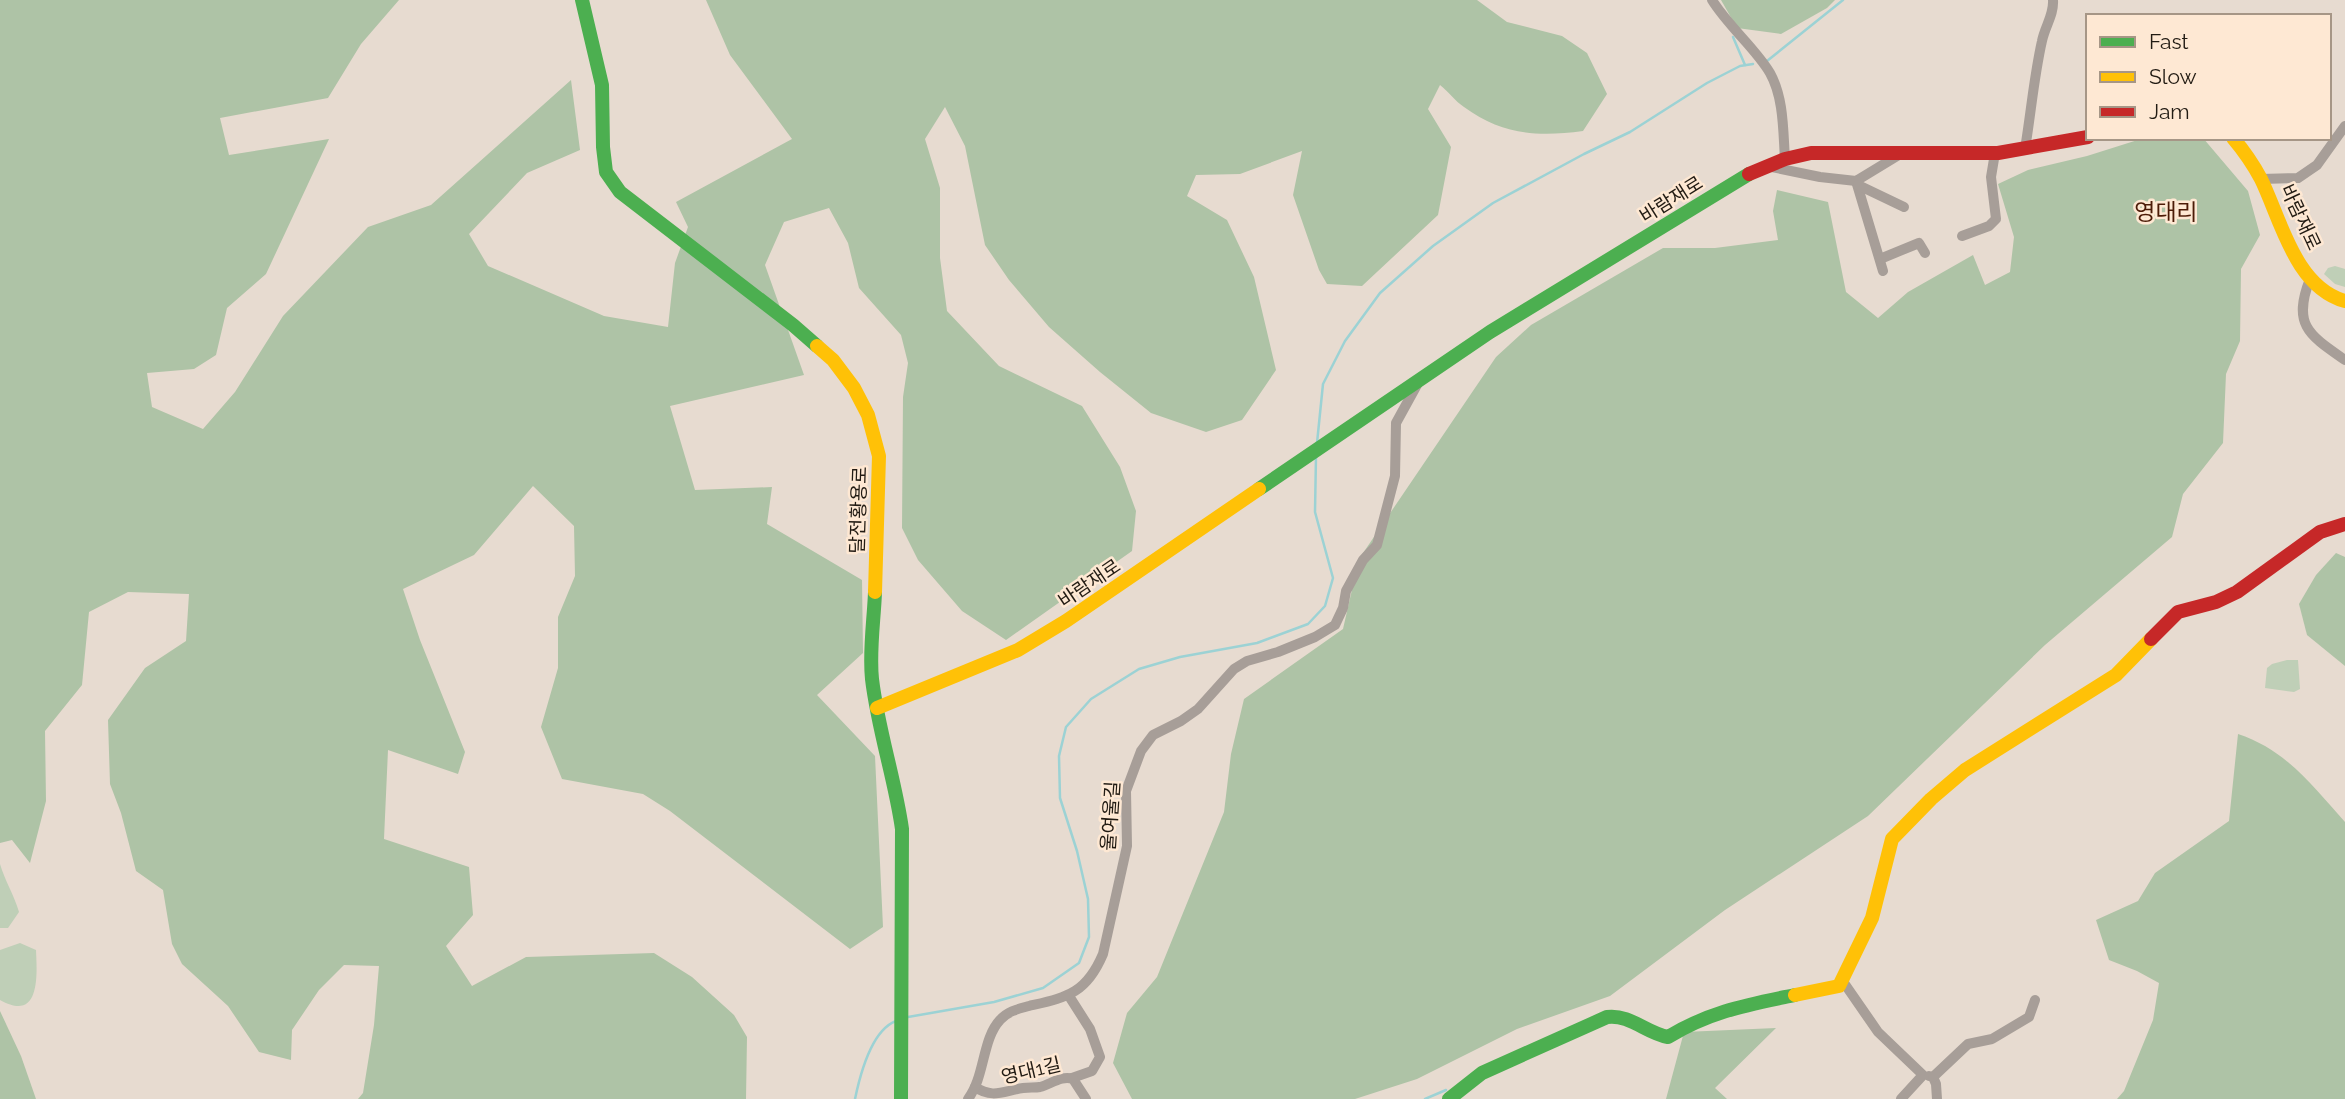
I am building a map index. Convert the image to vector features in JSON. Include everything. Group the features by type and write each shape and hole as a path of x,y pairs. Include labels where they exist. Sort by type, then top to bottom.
{"street":[{"name":"달전황용로","path":"582,0 602,85 606,172 620,192 793,325 834,360 854,388 868,415 879,456 872,677 902,829 901,1099"},
{"path":"1712,0 1770,72 1779,95 1785,159"},
{"path":"2025,149 2042,41 2053,12 2053,0"},
{"path":"2261,179 2298,178 2317,165 2345,126"},
{"name":"바람재로","path":"877,708 1018,650 1066,621 1490,332 1753,171 1811,153 1995,153 2086,137"},
{"name":"바람재로","path":"2235,140 2261,179 2310,279 2330,297 2345,301"},
{"path":"1857,183 1904,153"},
{"path":"1962,236 1989,226 1996,219 1991,177 1995,153"},
{"path":"1767,166 1857,183 1904,207"},
{"path":"1857,183 1883,271"},
{"path":"1880,260 1919,243 1925,253"},
{"path":"2310,279 2303,299 2303,322 2314,339 2345,360"},
{"name":"울여울길","path":"968,1099 975,1087 998,1021 1010,1012 1069,996 1097,969 1103,954 1127,846 1126,791 1141,751 1153,735 1198,709 1234,669 1247,661 1315,637 1335,625 1343,608 1346,591 1363,560 1377,545 1395,475 1396,423 1418,383"},
{"path":"1449,1099 1482,1073 1607,1017 1616,1016 1630,1020 1656,1035 1668,1037 1695,1021 1725,1010 1839,986 1872,918 1892,839 1931,799 1965,770 2116,675 2178,612 2216,602 2238,592 2320,532 2345,524"},
{"path":"1842,981 1878,1032 1936,1084 1937,1099"},
{"path":"1069,996 1090,1029 1100,1057 1092,1071 1072,1078"},
{"path":"1900,1099 1968,1044 1992,1039 2029,1017 2035,1000"},
{"name":"영대1길","path":"975,1087 983,1094 992,1096 1021,1088 1038,1087 1067,1077 1072,1078 1086,1099"}],"green space":[{"path":"0,0 399,0 361,44 328,98 220,118 229,155 329,139 266,274 227,308 216,355 194,369 147,373 152,407 203,429 235,392 283,316 368,227 431,205 571,80 580,150 527,173 469,234 488,266 604,316 668,327 675,263 688,227 676,202 792,139 730,55 706,0 1477,0 1507,22 1562,36 1587,53 1607,94 1583,131 1551,134 1521,132 1492,123 1461,105 1440,85 1428,109 1451,147 1438,215 1362,286 1327,284 1319,270 1293,195 1302,151 1240,174 1196,175 1187,196 1227,220 1254,277 1276,370 1242,420 1206,432 1151,413 1049,327 1009,280 985,245 965,146 945,107 925,139 940,188 940,258 947,311 999,366 1082,406 1120,467 1136,511 1132,551 1006,640 962,611 918,560 902,528 903,397 908,363 901,335 859,288 848,243 829,208 784,222 765,265 804,375 670,406 695,490 772,487 767,524 862,580 863,653 817,695 875,756 883,927 850,949 670,811 643,794 562,779 541,727 558,668 558,617 575,576 574,526 533,486 474,555 403,589 420,640 465,752 458,774 388,750 384,839 469,867 473,915 446,946 472,986 526,957 654,953 692,977 734,1015 747,1037 746,1099 358,1099 363,1093 374,1025 379,966 344,965 319,990 292,1030 291,1060 259,1052 228,1006 182,964 172,944 163,890 136,871 121,813 110,784 108,720 145,668 186,641 189,594 128,592 89,612 82,685 45,731 46,801 30,863 12,840 0,843"},
{"path":"1721,0 1835,0 1827,8 1781,34 1737,28"},
{"path":"2138,140 2205,140 2248,191 2260,235 2241,269 2240,341 2226,374 2223,443 2183,494 2172,537 2045,645 1868,816 1725,910 1610,996 1517,1029 1417,1079 1355,1099 1132,1099 1113,1063 1127,1013 1157,977 1224,812 1231,754 1244,699 1343,629 1359,559 1496,357 1531,325 1663,248 1715,248 1778,240 1773,211 1777,190 1828,202 1846,292 1878,318 1908,292 1973,255 1985,285 2010,272 2014,237 1998,184 2028,170"},
{"path":"2335,266 2345,269 2345,287 2335,284 2324,274 2328,268"},
{"path":"2336,553 2345,557 2345,666 2307,635 2299,604 2316,575"},
{"path":"2287,660 2298,660 2300,689 2294,692 2265,688 2267,668"},
{"path":"2238,734 2270,749 2284,759 2345,822 2345,1099 2117,1099 2124,1091 2153,1020 2159,983 2109,960 2096,920 2138,901 2155,873 2229,821"},
{"path":"0,864 19,912 8,928 0,928"},
{"path":"20,943 36,950 36,982 30,1001 23,1005 13,1005 0,1000 0,950"},
{"path":"0,1011 21,1056 36,1099 0,1099"},
{"path":"1776,1028 1715,1088 1727,1099 1666,1099 1684,1032"}],"waterway":[{"path":"1767,61 1843,0"},
{"path":"1733,37 1745,65"},
{"path":"1317,443 1323,384 1345,341 1380,293 1433,246 1493,203 1630,132 1707,83 1740,66 1753,64"},
{"path":"908,1017 994,1002 1043,988 1079,963 1089,937 1088,899 1077,851 1060,798 1059,756 1066,727 1091,699 1139,669 1180,657 1257,643 1308,624 1325,606 1333,578 1315,512 1316,456"},
{"path":"855,1099 864,1065 875,1042 881,1032 899,1020"},
{"path":"1425,1099 1446,1090"}],"traffic: fast":[{"path":"582,0 602,85 606,172 620,192 817,346"},
{"path":"1259,489 1490,332 1749,174"},
{"path":"875,592 871,647 872,679 902,829 901,1099"},
{"path":"1449,1099 1482,1073 1607,1017 1623,1018 1668,1037 1714,1015 1795,995"}],"traffic: slow":[{"path":"2234,140 2261,179 2283,232 2302,267 2314,282 2345,301"},
{"path":"817,346 833,360 854,388 868,415 879,456 875,592"},
{"path":"877,708 1018,650 1066,621 1259,489"},
{"path":"1795,995 1839,986 1872,918 1892,839 1931,799 1965,770 2116,675 2151,639"}],"traffic: jam":[{"path":"1749,174 1785,159 1811,153 1998,153 2086,137"},
{"path":"2151,639 2178,612 2216,602 2237,592 2320,532 2345,524"}],"district":[{"name":"영대리","path":"2166,211"}]}
